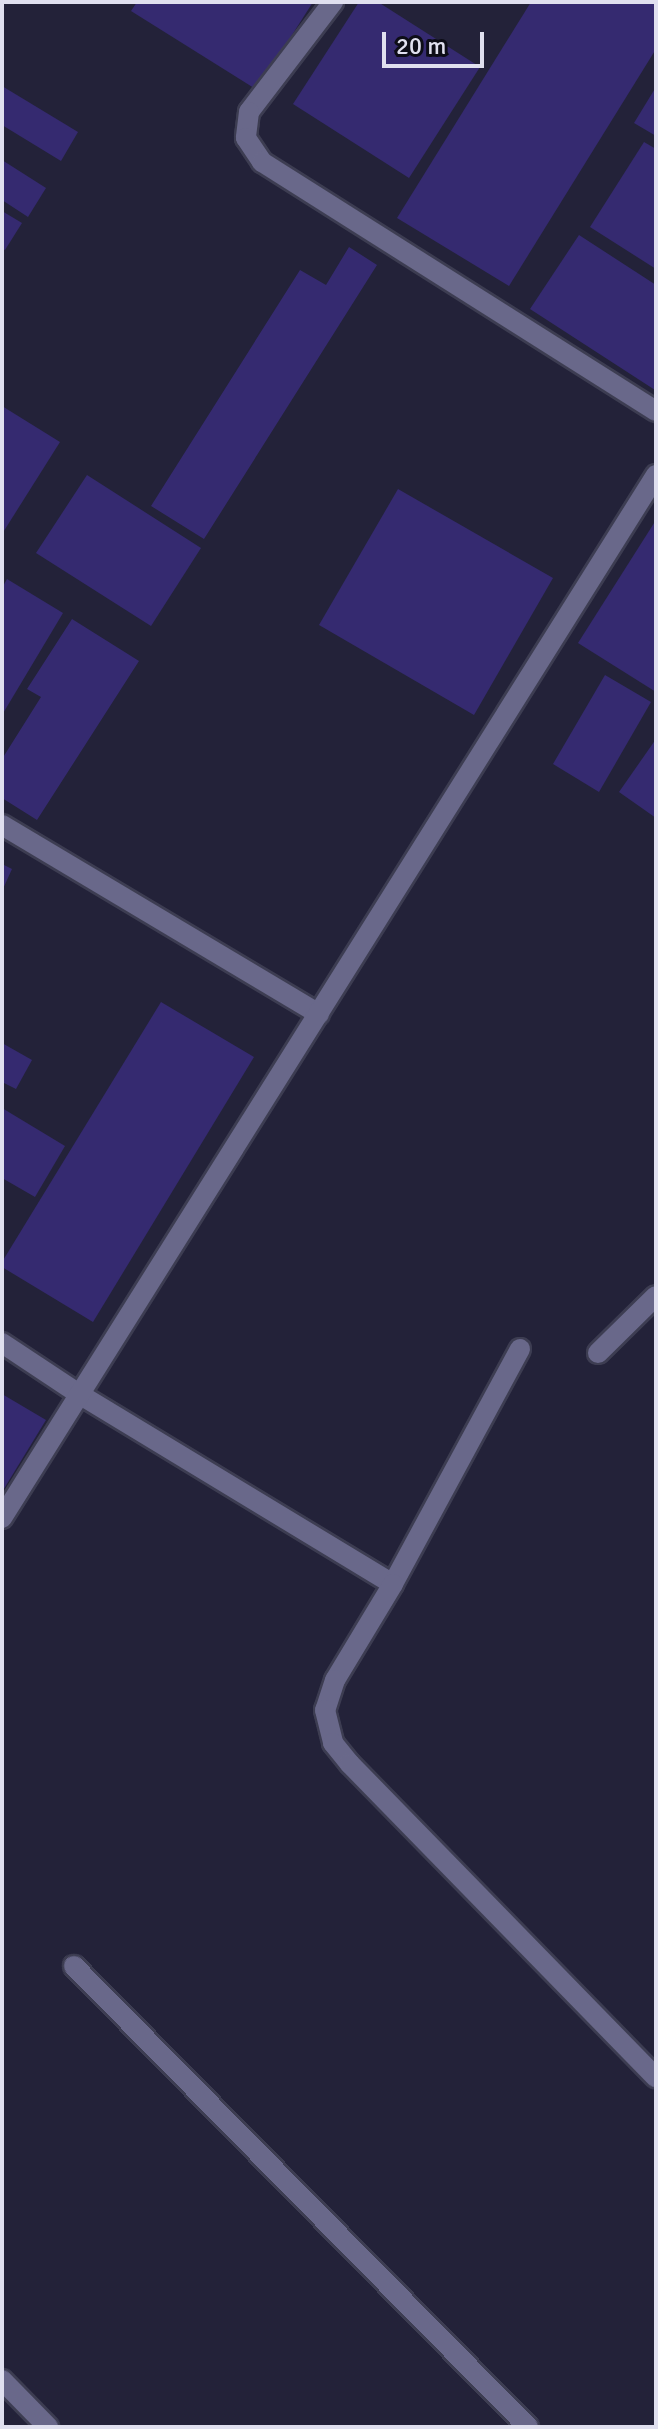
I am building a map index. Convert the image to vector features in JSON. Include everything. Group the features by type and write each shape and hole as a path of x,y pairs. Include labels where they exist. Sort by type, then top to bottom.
{"street":[{"path":"333,2 249,112 246,138 262,162 656,411"},
{"path":"2,1518 656,475"},
{"path":"2,825 319,1014"},
{"path":"598,1353 656,1296"},
{"path":"2,1343 79,1394 393,1584"},
{"path":"520,1349 393,1584 335,1680 325,1710 333,1743 656,2078"},
{"path":"74,1966 528,2427"},
{"path":"2,2380 48,2427"}],"building":[{"path":"137,2 313,2 257,90 131,11"},
{"path":"359,2 378,2 480,67 409,178 293,104"},
{"path":"531,2 656,2 656,49 509,286 397,218"},
{"path":"2,86 78,132 61,161 2,125"},
{"path":"656,87 656,136 634,123"},
{"path":"644,142 656,149 656,269 590,227"},
{"path":"2,160 46,188 28,217 2,200"},
{"path":"2,211 22,223 5,250 2,249"},
{"path":"579,235 656,285 655,390 530,309"},
{"path":"349,247 377,265 204,539 151,506 300,270 326,285"},
{"path":"2,406 60,442 2,534"},
{"path":"87,475 201,548 151,626 36,553"},
{"path":"398,489 553,578 474,715 319,625"},
{"path":"656,520 656,692 578,643"},
{"path":"7,579 63,613 2,715 2,588"},
{"path":"72,619 139,661 37,820 2,798 2,759 41,697 27,689"},
{"path":"605,675 651,702 599,792 553,764"},
{"path":"656,739 656,818 619,792"},
{"path":"2,864 12,869 2,891"},
{"path":"161,1002 254,1057 93,1322 2,1267 2,1262"},
{"path":"2,1043 32,1060 16,1089 2,1082"},
{"path":"2,1108 65,1146 35,1197 2,1178"},
{"path":"2,1394 46,1420 2,1492"}]}
